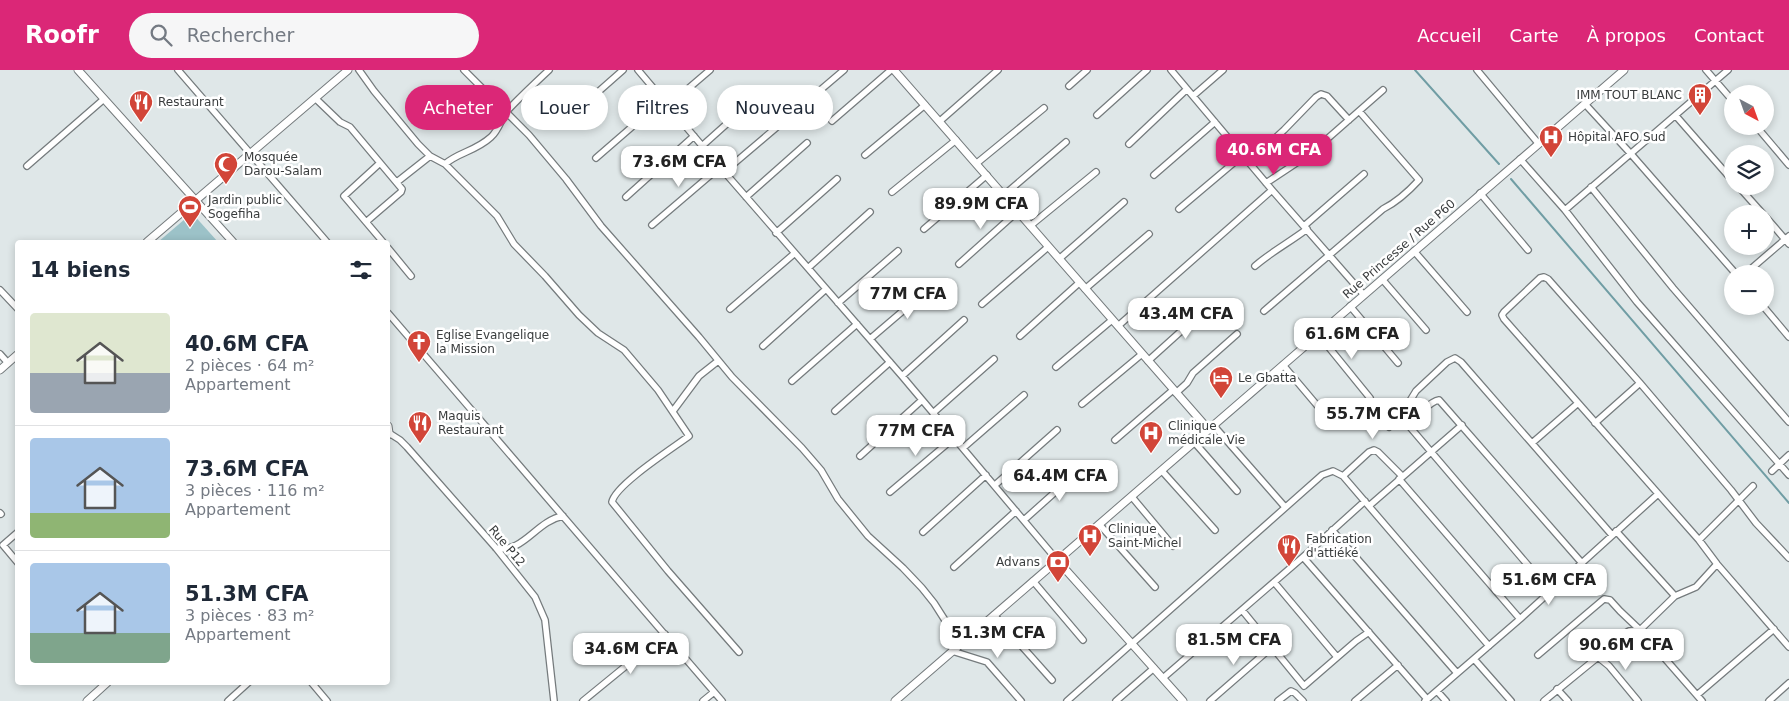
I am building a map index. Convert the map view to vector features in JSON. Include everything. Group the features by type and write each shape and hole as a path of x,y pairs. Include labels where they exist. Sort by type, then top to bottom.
{"street":[{"path":"78,70 231,240"},
{"path":"178,70 325,240"},
{"path":"149,240 348,70"},
{"path":"359,70 412,137 430,156 445,164 497,216 514,244 545,276 579,316 598,333 624,350 673,411 690,436 630,480 612,499 612,502 668,571 739,652"},
{"path":"464,70 479,85"},
{"path":"470,76 476,70"},
{"path":"511,107 548,70"},
{"path":"606,85 623,70"},
{"path":"638,70 651,85"},
{"path":"692,85 710,70"},
{"path":"652,225 844,70"},
{"path":"833,120 893,70 977,163 1148,361 1285,507"},
{"path":"940,122 998,70"},
{"path":"1069,86 1087,70"},
{"path":"1097,115 1148,70"},
{"path":"1171,70 1272,190 1364,294"},
{"path":"1193,96 1223,70"},
{"path":"1477,70 1538,144"},
{"name":"Rue Princesse / Rue P60","path":"895,701 1624,70"},
{"path":"1706,70 1724,90"},
{"path":"1565,210 1728,70"},
{"path":"1129,144 1187,89"},
{"path":"1266,183 1310,154 1383,90"},
{"path":"1249,162 1321,94 1326,96 1349,120"},
{"path":"315,98 340,122 350,127 402,189 401,192 366,222"},
{"path":"27,166 104,99"},
{"path":"1585,104 1728,265"},
{"path":"865,155 924,105"},
{"path":"977,163 1044,108"},
{"path":"1264,310 1383,209 1407,193 1419,180 1359,111"},
{"path":"1676,116 1724,171"},
{"path":"511,117 566,179 607,234 670,303 732,377 802,448 862,529 922,588 948,625 963,642"},
{"path":"1154,175 1215,122"},
{"path":"445,164 455,156 474,150 490,138 497,130"},
{"path":"596,158 628,130"},
{"path":"689,130 776,233 902,376 1057,560 1163,678 1179,700"},
{"path":"702,146 720,130"},
{"path":"1764,135 1789,165"},
{"path":"626,197 694,136"},
{"path":"892,192 956,140"},
{"path":"1004,195 1066,142"},
{"path":"746,197 807,143"},
{"path":"397,182 430,156"},
{"path":"1179,209 1243,156"},
{"path":"1520,159 1565,210 1637,302 1789,475"},
{"path":"380,163 344,196 381,240"},
{"path":"1030,226 1096,172"},
{"path":"1255,266 1306,228 1364,174"},
{"path":"924,229 987,175"},
{"path":"776,233 837,178"},
{"path":"1591,187 1673,288 1789,422"},
{"path":"1118,326 1272,190"},
{"path":"1480,193 1528,250"},
{"path":"1746,195 1755,205"},
{"path":"1059,259 1124,202"},
{"path":"959,264 1018,211"},
{"path":"808,268 870,212"},
{"path":"1756,265 1788,240 1774,225"},
{"path":"1085,289 1149,234"},
{"path":"982,304 1048,247"},
{"path":"390,250 411,276"},
{"path":"838,303 898,251"},
{"path":"1414,251 1467,312"},
{"path":"730,309 795,253"},
{"path":"1789,558 1756,523 1640,383 1552,283 1544,277 1540,278 1504,312 1502,315 1504,319 1699,540 1717,564 1789,647"},
{"path":"1382,279 1426,330"},
{"path":"1020,336 1079,282"},
{"path":"870,339 932,286"},
{"path":"763,346 826,289"},
{"path":"0,290 15,306"},
{"path":"1148,361 1210,305"},
{"path":"1350,306 1398,363"},
{"path":"390,315 722,701"},
{"path":"1771,315 1789,337"},
{"path":"902,376 964,320"},
{"path":"1056,367 1112,320"},
{"path":"792,380 857,324"},
{"path":"1115,440 1186,383 1193,373 1237,334"},
{"path":"1318,334 1370,398"},
{"path":"0,354 8,363"},
{"path":"1082,404 1142,354"},
{"path":"0,370 15,357"},
{"path":"1389,428 1405,409 1416,391 1441,367 1455,358 1461,362 1614,533 1676,596"},
{"path":"933,413 994,359"},
{"path":"673,411 699,376 718,360"},
{"path":"835,411 890,362"},
{"path":"1283,365 1332,423"},
{"path":"1595,423 1640,383"},
{"path":"963,448 1024,395"},
{"path":"860,456 922,400"},
{"path":"1550,590 1409,426 1414,419 1439,400 1581,562"},
{"path":"1532,443 1577,404"},
{"path":"1163,678 1332,530 1401,478 1462,425"},
{"path":"994,486 1057,430"},
{"name":"Rue P12","path":"390,432 400,440 496,548 535,597 545,620 554,701"},
{"path":"890,492 954,438"},
{"path":"1195,443 1237,491"},
{"path":"1343,476 1369,452 1374,450 1378,452 1520,619"},
{"path":"1772,471 1789,455"},
{"path":"1024,520 1082,468"},
{"path":"1162,471 1215,530"},
{"path":"1066,701 1285,507 1326,472 1333,471 1343,476 1489,646"},
{"path":"923,532 986,475"},
{"path":"1699,540 1753,486"},
{"path":"1303,557 1398,665 1426,700 1520,619 1658,494"},
{"path":"1132,497 1173,546"},
{"path":"954,567 1016,511"},
{"path":"496,548 504,550 513,548 548,520 563,516"},
{"path":"1099,524 1155,587"},
{"path":"1332,530 1457,672"},
{"path":"15,534 2,544 15,559"},
{"path":"1544,701 1598,657 1619,637 1629,631 1640,630 1676,596 1696,588 1717,564"},
{"path":"1033,581 1084,640"},
{"path":"1274,582 1337,657"},
{"path":"1538,655 1604,599 1610,600 1640,630 1700,699 1774,629"},
{"path":"1242,610 1304,686"},
{"path":"994,615 1052,680"},
{"path":"1295,693 1369,632"},
{"path":"583,701 665,634"},
{"path":"1210,701 1272,647"},
{"path":"952,651 987,662 1021,701"},
{"path":"1598,657 1638,701"},
{"path":"1474,659 1511,701"},
{"path":"1355,701 1398,665"},
{"path":"1116,701 1154,668"},
{"path":"1769,701 1789,683"},
{"path":"87,701 103,685"},
{"path":"228,701 246,685"},
{"path":"314,685 328,701"},
{"path":"1557,689 1568,701"},
{"path":"1278,701 1291,691 1303,701"},
{"path":"1437,691 1446,701"},
{"path":"703,701 714,692"}],"shaded area":[{"name":"Jardin public Sogefiha","path":"192,213 216,240 160,240"}],"waterway":[{"path":"1415,70 1499,164"},
{"path":"1511,179 1789,503"}],"place":[{"name":"IMM TOUT BLANC","path":"1700,116"},
{"name":"Restaurant","path":"141,123"},
{"name":"Hôpital AFO Sud","path":"1551,158"},
{"name":"Mosquée Darou-Salam","path":"226,185"},
{"name":"Jardin public Sogefiha","path":"190,228"},
{"name":"Eglise Evangelique la Mission","path":"419,363"},
{"name":"Le Gbatta","path":"1221,399"},
{"name":"Maquis Restaurant","path":"420,444"},
{"name":"Clinique médicale Vie","path":"1151,454"},
{"name":"Clinique Saint-Michel","path":"1090,557"},
{"name":"Fabrication d'attiéké","path":"1289,567"},
{"name":"Advans","path":"1058,583"}]}
